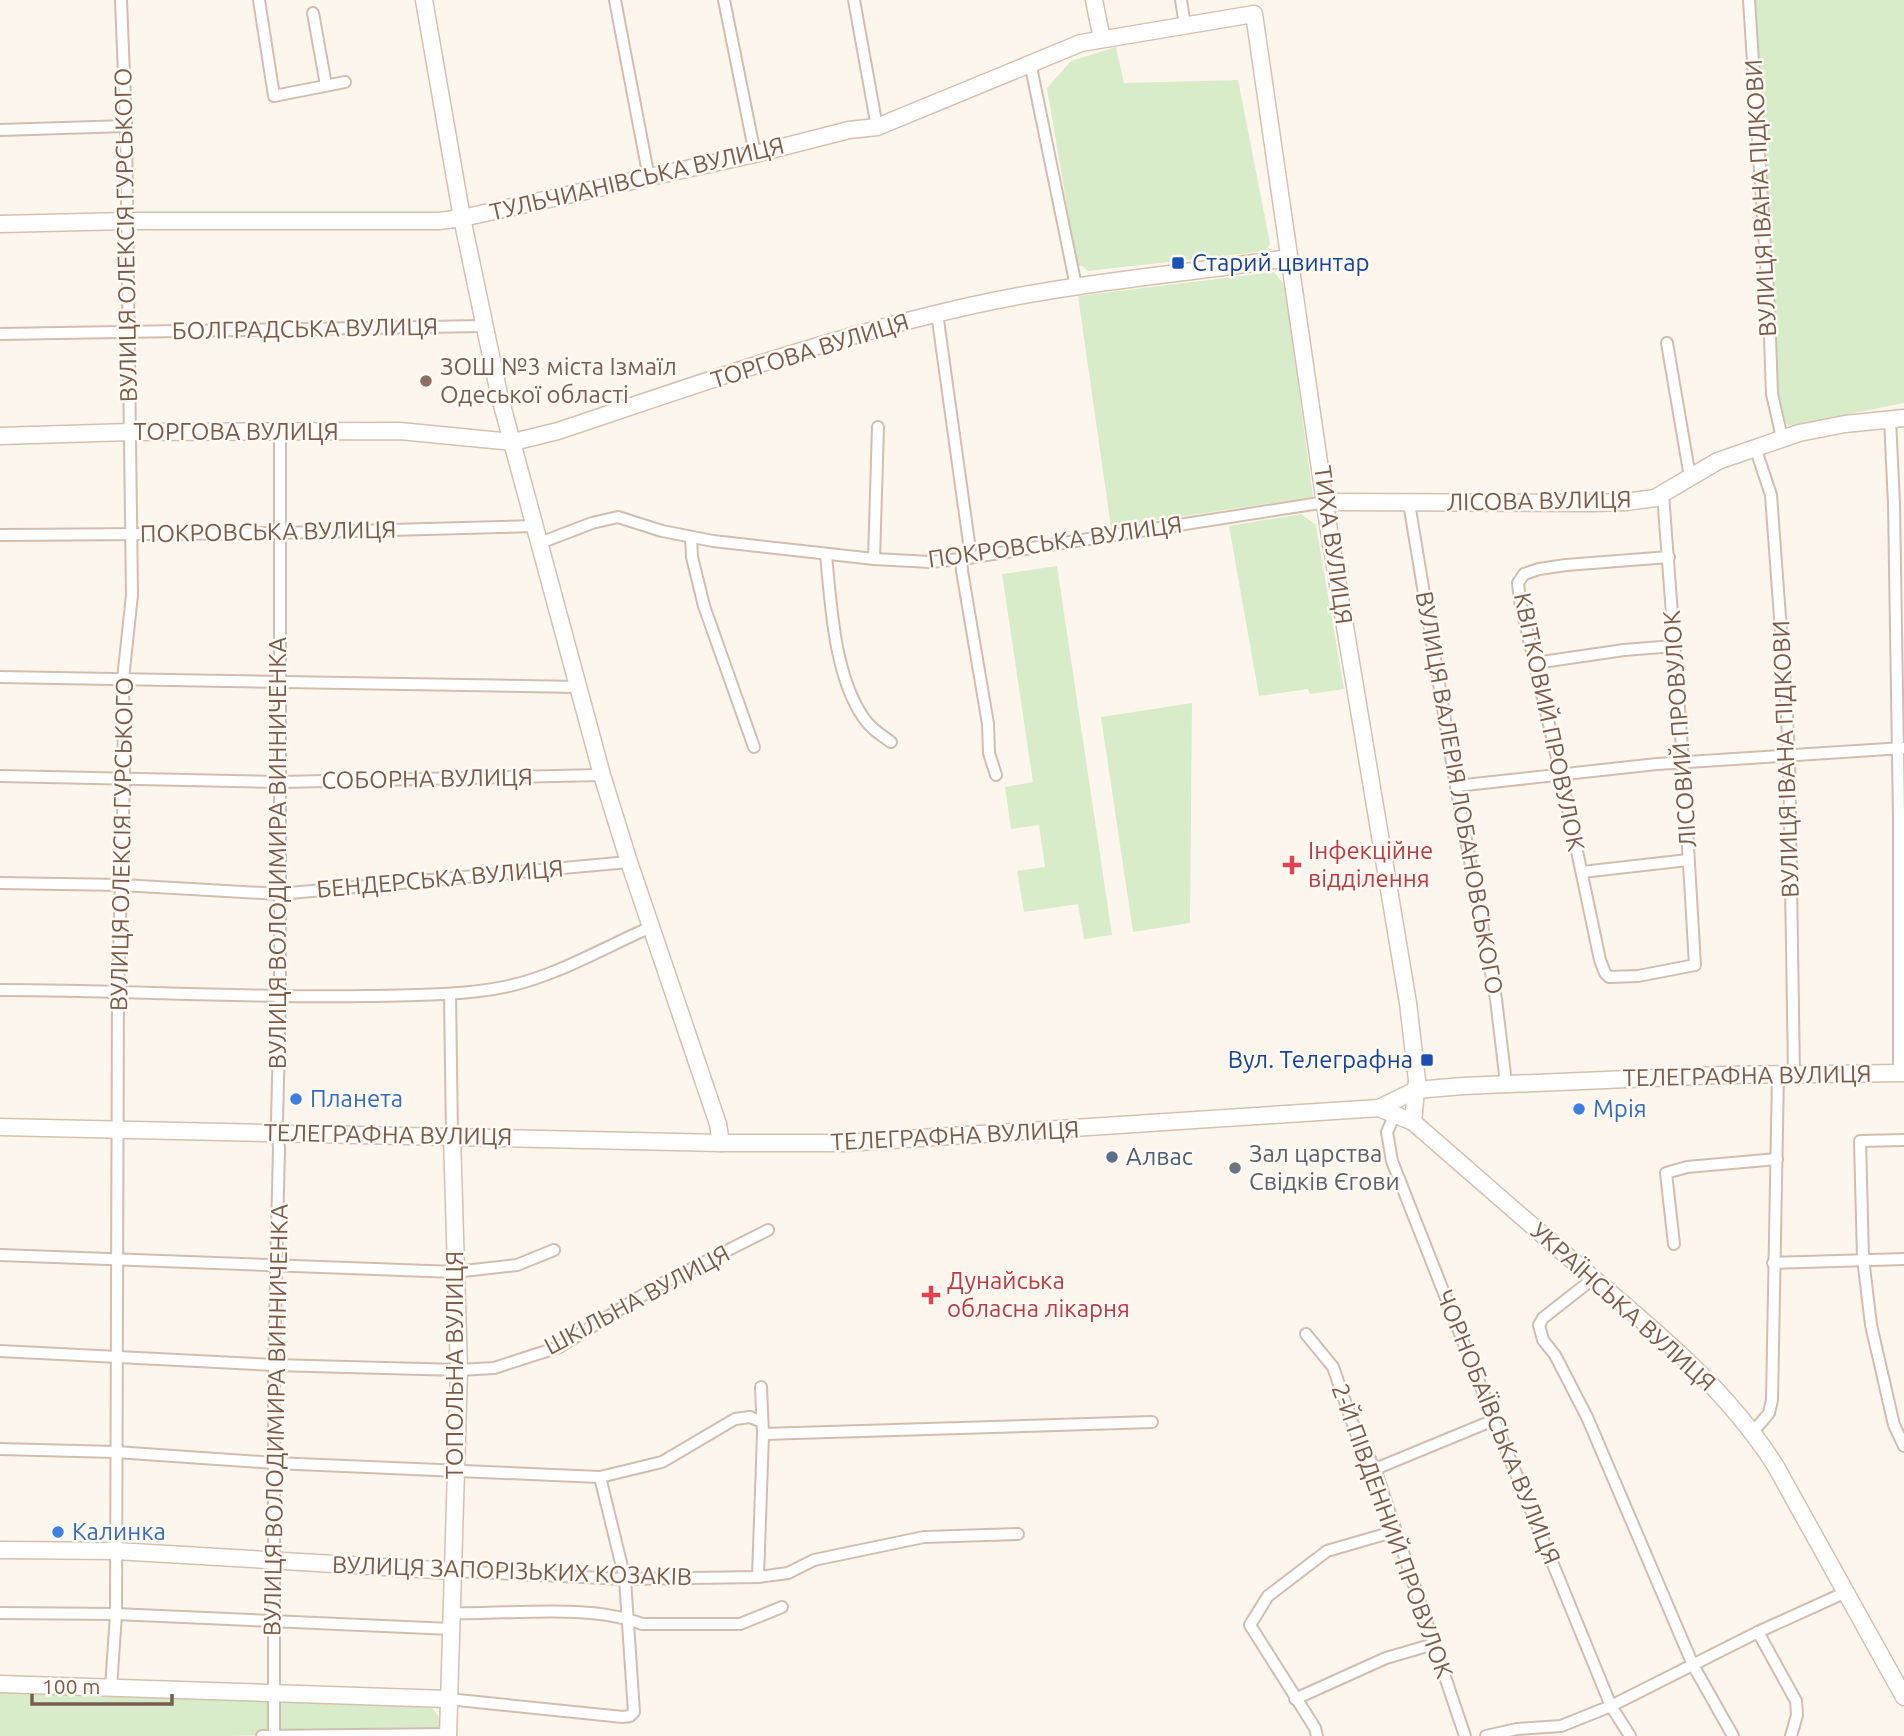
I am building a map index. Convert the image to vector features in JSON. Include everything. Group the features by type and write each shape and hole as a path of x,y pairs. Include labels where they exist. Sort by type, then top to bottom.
{"main road":[{"path":"424,0 462,218 499,394 602,775 716,1118 721,1143"},
{"path":"1094,0 1102,38"},
{"name":"ТУЛЬЧИАНІВСЬКА ВУЛИЦЯ","path":"0,224 127,221 439,221 462,218 755,155 849,130 877,127 1080,43 1185,25 1253,7"},
{"name":"ТИХА ВУЛИЦЯ","path":"1253,7 1288,258 1354,687 1408,1003 1415,1059 1416,1090 1412,1122"},
{"name":"ТОРГОВА ВУЛИЦЯ","path":"0,436 130,432 400,431 513,442 539,437 793,354 937,313 1076,286 1288,258"},
{"name":"ЛІСОВА ВУЛИЦЯ","path":"1326,502 1639,501 1663,494 1718,461 1782,438 1820,428 1897,418"},
{"name":"ТЕЛЕГРАФНА ВУЛИЦЯ","path":"0,1127 721,1143 902,1141 1379,1108 1416,1090 1506,1083 1778,1074 1901,1073"},
{"name":"УКРАЇНСЬКА ВУЛИЦЯ","path":"1379,1108 1412,1122 1674,1347 1723,1397 1754,1432 1844,1594 1902,1688"},
{"name":"ТОПОЛЬНА ВУЛИЦЯ","path":"448,1735 459,1370 452,1136"},
{"name":"ВУЛИЦЯ ЗАПОРІЗЬКИХ КОЗАКІВ","path":"0,1550 116,1551 453,1571"},
{"path":"0,1684 448,1699"}],"street":[{"name":"ВУЛИЦЯ ОЛЕКСІЯ ГУРСЬКОГО","path":"111,1688 116,1614 118,990 124,780 123,679 132,595 126,126 121,0"},
{"path":"259,0 274,96 345,82"},
{"path":"615,0 649,178"},
{"path":"724,0 755,155"},
{"path":"854,0 877,127"},
{"path":"1181,0 1185,25"},
{"name":"ВУЛИЦЯ ІВАНА ПІДКОВИ","path":"1749,0 1772,394 1782,438"},
{"path":"313,13 326,85"},
{"path":"1030,62 1076,286"},
{"path":"0,130 126,126"},
{"path":"937,313 970,550 961,559 988,724 989,752 996,775"},
{"name":"БОЛГРАДСЬКА ВУЛИЦЯ","path":"0,334 484,326"},
{"path":"1667,343 1690,477"},
{"path":"1897,418 1894,504 1901,748 1901,1073"},
{"path":"874,559 878,427"},
{"name":"ВУЛИЦЯ ВОЛОДИМИРА ВИННИЧЕНКА","path":"274,1736 280,432"},
{"name":"ВУЛИЦЯ ІВАНА ПІДКОВИ","path":"1755,447 1768,481 1772,502 1789,755 1794,1074"},
{"name":"ЛІСОВИЙ ПРОВУЛОК","path":"1663,494 1695,965"},
{"name":"ПОКРОВСЬКА ВУЛИЦЯ","path":"540,543 613,517 691,538 827,555 922,562 961,559 1326,502"},
{"name":"ВУЛИЦЯ ВАЛЕРІЯ ЛОБАНОВСЬКОГО","path":"1409,503 1456,786 1496,999 1506,1083"},
{"name":"ПОКРОВСЬКА ВУЛИЦЯ","path":"0,535 279,533 536,526"},
{"path":"691,538 691,557 702,598 754,747"},
{"path":"827,555 837,643 852,697 867,723 891,742"},
{"name":"КВІТКОВИЙ ПРОВУЛОК","path":"1669,557 1550,567 1524,574 1519,579 1518,589 1605,973 1609,977 1638,976 1695,965"},
{"path":"1535,663 1674,646"},
{"path":"0,677 579,687"},
{"path":"1456,786 1683,762 1901,748"},
{"name":"СОБОРНА ВУЛИЦЯ","path":"0,776 280,782 602,775"},
{"name":"КВІТКОВИЙ ПРОВУЛОК","path":"1583,872 1688,860"},
{"name":"БЕНДЕРСЬКА ВУЛИЦЯ","path":"0,883 122,885 279,894 629,862"},
{"path":"0,990 118,990 279,998 450,994 499,988 530,979 651,927"},
{"name":"ТОПОЛЬНА ВУЛИЦЯ","path":"450,994 452,1136"},
{"path":"1754,1432 1769,1413 1772,1400 1778,1074"},
{"name":"ЧОРНОБАЇВСЬКА ВУЛИЦЯ","path":"1395,1114 1387,1132 1392,1160 1494,1420 1611,1706 1630,1736"},
{"path":"1904,1140 1860,1141 1863,1258 1871,1325 1894,1425 1904,1447"},
{"path":"1674,1244 1666,1173 1680,1168 1777,1159"},
{"name":"ШКІЛЬНА ВУЛИЦЯ","path":"0,1351 274,1365 459,1370 494,1368 559,1347 659,1285 768,1230"},
{"path":"0,1255 455,1272 517,1265 554,1250"},
{"path":"1773,1263 1863,1258 1904,1259"},
{"path":"1594,1279 1543,1318 1539,1325 1540,1333 1555,1354 1587,1417 1693,1665 1733,1736"},
{"name":"2-Й ПІВДЕННИЙ ПРОВУЛОК","path":"1306,1334 1333,1367 1356,1433 1375,1469 1465,1736"},
{"path":"758,1577 763,1428 761,1387"},
{"path":"0,1449 116,1452 275,1463 600,1477 662,1462 735,1419 750,1417 763,1428 1152,1422"},
{"path":"1375,1469 1494,1420"},
{"path":"448,1699 630,1716 634,1712 625,1579 600,1477"},
{"path":"1317,1736 1315,1728 1250,1625 1268,1596 1327,1550 1396,1531"},
{"name":"ВУЛИЦЯ ЗАПОРІЗЬКИХ КОЗАКІВ","path":"453,1571 625,1579 758,1577 788,1573 814,1560 924,1537 1018,1534"},
{"path":"1486,1736 1517,1728 1561,1726 1611,1706 1758,1632 1844,1594"},
{"path":"0,1613 116,1614 273,1622 451,1621 570,1612 629,1619 642,1624 740,1624 782,1607"},
{"path":"1758,1632 1796,1701 1797,1715 1791,1736"},
{"path":"1295,1699 1386,1658 1434,1644"},
{"path":"262,1736 448,1735"}],"green space":[{"path":"1755,0 1904,0 1904,403 1788,426 1778,405"},
{"path":"1116,47 1124,83 1238,80 1270,243 1266,251 1088,271 1077,266 1047,88 1071,61"},
{"path":"1274,272 1285,286 1313,497 1111,527 1078,296"},
{"path":"1301,514 1316,525 1344,689 1310,694 1308,689 1259,696 1229,526"},
{"path":"1057,566 1112,935 1084,939 1078,904 1024,912 1017,871 1045,867 1039,825 1011,829 1005,787 1033,782 1002,574"},
{"path":"1192,703 1190,923 1133,932 1101,717"},
{"path":"0,1689 421,1702 436,1713 442,1730 232,1736 0,1736"}],"place":[{"name":"Старий цвинтар","path":"1178,263"},
{"name":"ЗОШ №3 міста Ізмаїл Одеської області","path":"426,381"},
{"name":"Інфекційне відділення","path":"1292,865"},
{"name":"Вул. Телеграфна","path":"1427,1060"},
{"name":"Планета","path":"296,1099"},
{"name":"Мрія","path":"1579,1109"},
{"name":"Алвас","path":"1112,1157"},
{"name":"Зал царства Свідків Єгови","path":"1235,1168"},
{"name":"Дунайська обласна лікарня","path":"931,1295"},
{"name":"Калинка","path":"58,1532"}]}
